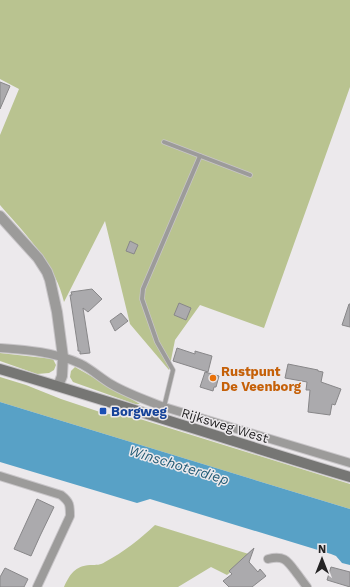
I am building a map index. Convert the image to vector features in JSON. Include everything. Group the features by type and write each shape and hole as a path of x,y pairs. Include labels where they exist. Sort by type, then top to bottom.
{"main road":[{"name":"Rijksweg West","path":"0,369 350,477"}],"street":[{"path":"0,216 38,258 50,280 57,312 63,357 62,376 58,386"},
{"path":"0,348 38,351 63,357 86,367 128,394 164,407 350,462"},
{"path":"0,476 61,495 68,500 70,516 37,587"},
{"path":"268,559 273,557 282,558 287,561 307,587"}],"lane":[{"path":"164,142 250,175"},
{"path":"164,407 173,370 157,342 142,299 143,289 200,156"}],"green space":[{"path":"0,0 350,0 350,87 264,328 200,305 175,340 169,370 130,324 105,221 64,302 54,274 29,238 0,205 0,135 19,89 0,79"},
{"path":"0,353 53,359 56,365 54,370 49,373 37,374 0,361"},
{"path":"75,367 140,404 135,404 73,382 70,377 71,371"},
{"path":"0,377 103,413 140,419 350,484 350,509 0,402"},
{"path":"155,525 252,555 227,575 211,567 178,587 64,587 68,578 77,569 85,566 98,565 119,554"}],"water":[{"name":"Winschoterdiep","path":"0,402 350,509 350,565 342,563 336,556 331,554 150,499 137,503 0,462"}],"building":[{"path":"0,82 10,86 0,109"},
{"path":"130,241 138,245 134,254 126,251"},
{"path":"92,289 102,299 88,312 83,308 90,353 80,354 80,351 78,351 70,295 72,295 71,292"},
{"path":"179,303 191,308 186,320 174,315"},
{"path":"350,304 350,327 342,325"},
{"path":"121,313 128,321 115,331 110,321"},
{"path":"177,348 195,354 195,351 212,356 208,372 173,361"},
{"path":"288,364 323,372 321,382 341,389 335,405 332,404 330,415 308,412 310,390 306,390 307,382 285,378"},
{"path":"205,372 219,376 216,387 214,387 213,391 200,387"},
{"path":"37,499 54,507 31,556 14,549"},
{"path":"254,548 249,562 258,572 260,569 266,576 252,587 229,587 223,581 232,574 229,571"},
{"path":"331,567 350,572 350,587 327,580"},
{"path":"5,568 28,579 24,587 0,587 0,577"}],"place":[{"name":"Rustpunt De Veenborg","path":"213,378"},
{"name":"Borgweg","path":"103,411"}]}
